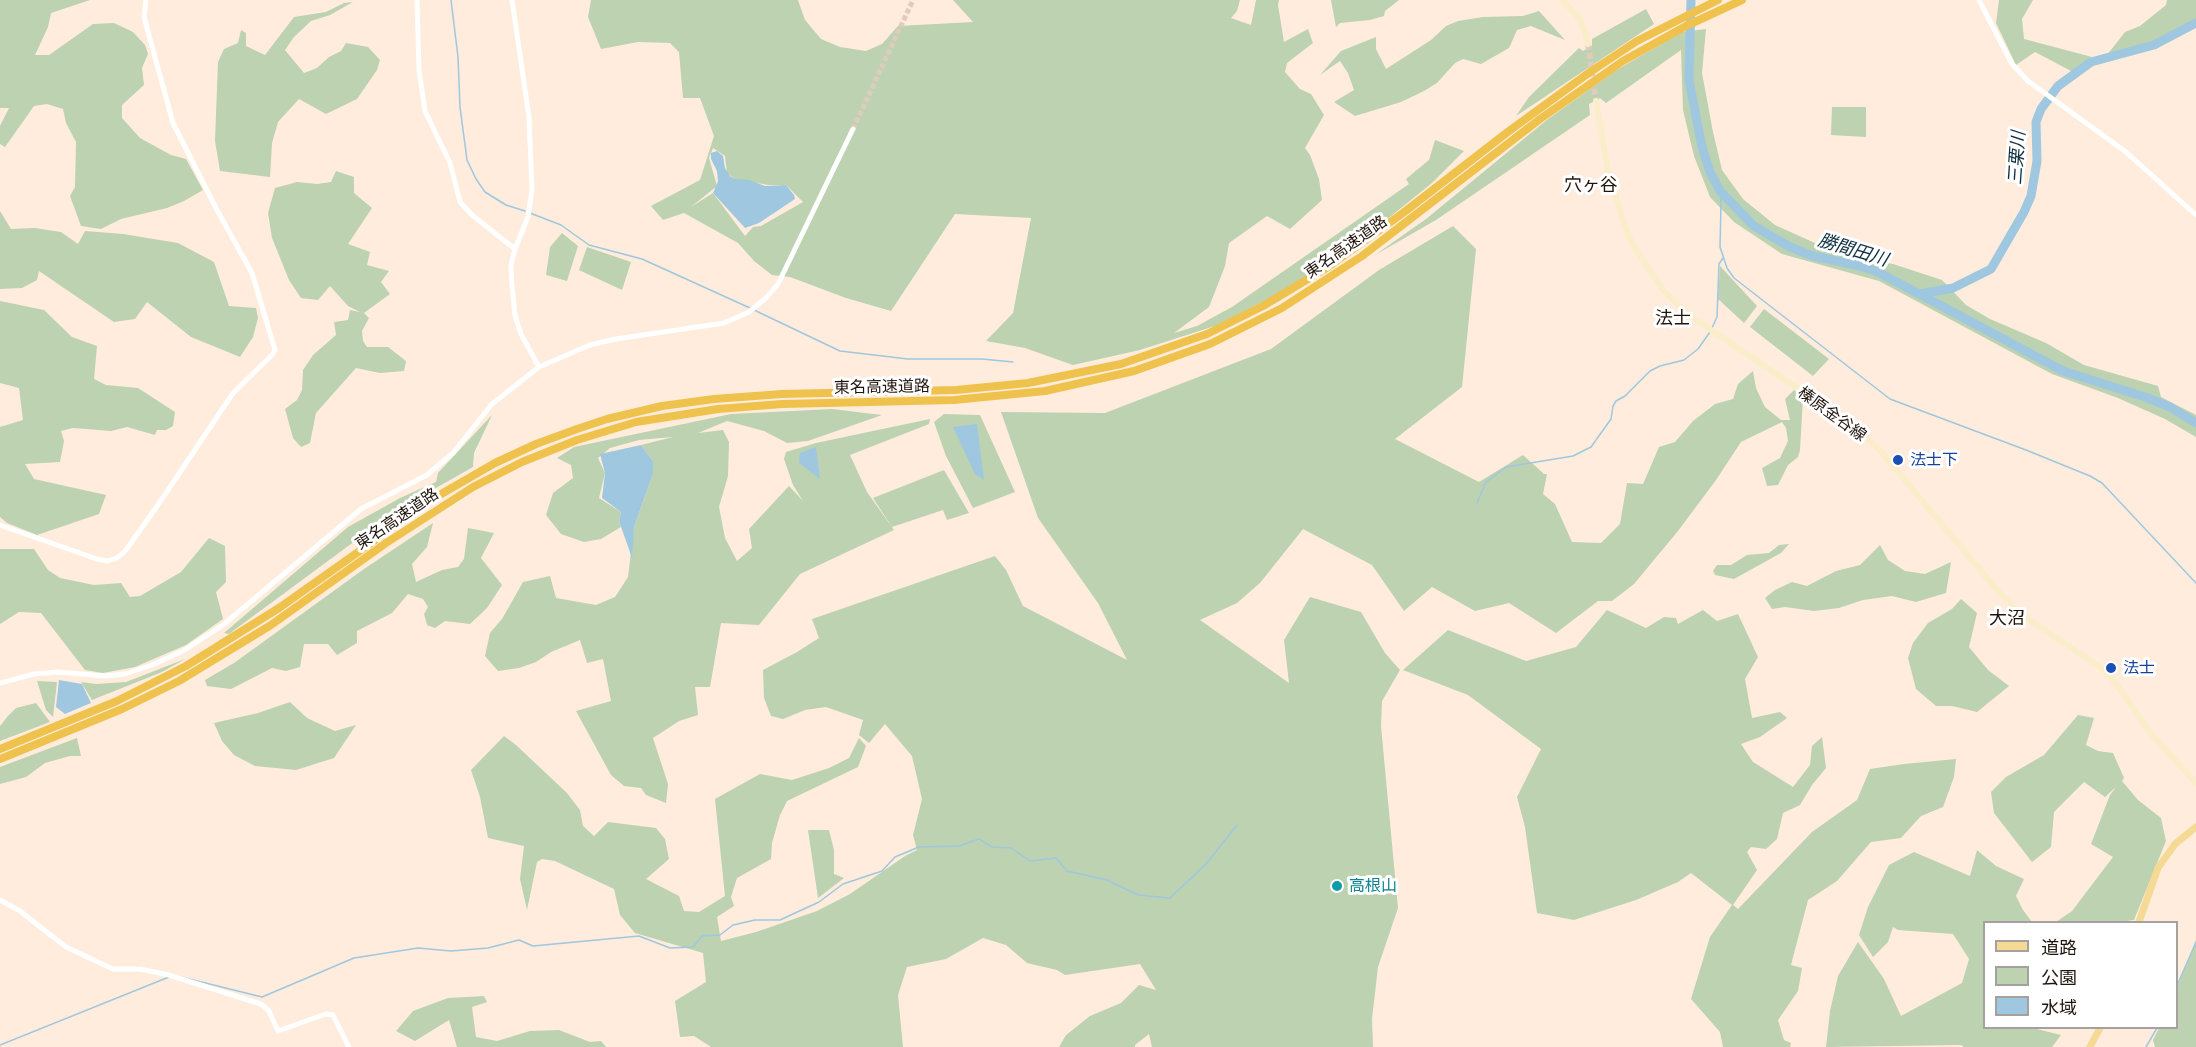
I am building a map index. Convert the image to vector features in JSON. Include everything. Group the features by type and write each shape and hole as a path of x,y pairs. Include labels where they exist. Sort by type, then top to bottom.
{"highway":[{"name":"東名高速道路","path":"0,759 73,730 119,705 248,629 407,516 460,483 518,453 577,429 653,408 714,399 782,394 956,390 1037,382 1121,364 1207,334 1263,306 1328,267 1403,213 1551,99 1662,27 1718,0"},
{"name":"東名高速道路","path":"0,749 179,681 240,645 386,543 473,488 522,462 578,440 636,422 718,409 793,404 954,400 1045,391 1134,371 1210,344 1282,308 1334,275 1572,96 1623,62 1666,37 1742,0"}],"main road":[{"path":"1562,0 1579,18 1588,44"},
{"name":"榛原金谷線","path":"1596,101 1610,182 1625,227 1638,253 1664,291 1692,317 1847,422 1878,448 1997,590 2023,616 2103,669 2112,678 2151,734 2196,783"},
{"path":"2139,921 2158,868 2175,844 2196,827"},
{"path":"2090,1047 2099,1029"}],"street":[{"path":"0,525 96,560 108,561 117,558 126,550 233,393 275,350 252,273 173,123 144,17 146,0"},
{"path":"417,0 419,70 425,111 450,163 460,202 472,215 515,249"},
{"path":"512,0 529,117 532,189 530,210 511,265 514,315 521,334 539,367"},
{"path":"1979,0 2012,64 2028,81 2126,152 2196,215"},
{"path":"0,683 34,674 57,672 105,676 125,674 152,665 202,640 223,625 361,509 427,475 453,453 492,404 539,367 590,345 724,323 749,312 778,284 853,129"},
{"path":"0,900 21,911 66,946 113,969 140,969 169,975 261,1004 269,1011 278,1031 326,1014 333,1015 349,1047"}],"green space":[{"path":"0,0 90,0 51,13 48,27 35,55 49,55 93,24 114,23 133,32 145,45 148,54 142,68 144,85 122,105 122,118 140,138 171,155 186,159 203,190 167,208 121,219 101,229 81,226 70,196 75,187 76,142 66,123 63,109 47,104 34,106 5,147 0,144 0,126 9,108 0,108"},
{"path":"591,0 798,0 805,20 821,39 840,47 866,51 882,44 898,26 973,22 953,0 1240,0 1237,11 1231,18 1251,25 1256,0 1279,0 1284,42 1308,29 1313,43 1287,63 1285,72 1300,89 1311,94 1324,115 1305,148 1319,179 1322,200 1290,229 1267,216 1229,243 1225,266 1209,307 1174,333 1197,326 1232,307 1409,184 1406,179 1429,160 1435,140 1464,151 1432,183 1380,225 1297,284 1218,325 1140,350 1073,365 1025,348 986,341 1013,313 1031,218 955,214 891,311 846,298 790,277 772,275 754,261 738,243 684,213 663,220 651,206 700,180 714,136 700,98 683,98 679,52 670,43 638,42 601,49 588,17","holes":["713,148 725,156 727,173 735,179 768,185 786,185 803,202 761,226 753,227 745,236 713,193 691,207 717,186 709,158"]},
{"path":"1331,0 1399,0 1385,11 1384,16 1340,23 1336,27"},
{"path":"1999,0 2033,0 2022,19 2024,39 2092,57 2073,72 2035,52 2016,65 1996,23"},
{"path":"2167,0 2196,0 2196,22 2158,45 2107,55 2125,32 2140,26 2166,5"},
{"path":"353,2 330,15 311,21 294,37 285,50 304,73 317,68 329,57 341,51 346,43 368,47 380,60 377,70 357,99 326,114 299,99 278,122 272,143 270,177 220,171 215,141 218,62 224,49 238,43 241,30 246,33 246,46 265,55 294,17 326,12 344,3"},
{"path":"1646,9 1654,24 1516,116 1529,97 1579,48 1583,51 1592,46 1592,39"},
{"path":"1539,11 1565,40 1531,26 1517,30 1509,48 1481,64 1463,59 1455,63 1437,83 1424,91 1401,102 1355,116 1334,102 1354,90 1348,73 1340,61 1320,75 1341,51 1376,37 1376,49 1386,69 1431,40 1446,26 1458,21 1483,17 1523,16"},
{"path":"1706,29 1702,73 1713,132 1722,170 1743,199 1775,225 1837,253 1893,264 1942,280 1966,305 1990,319 2046,343 2084,365 2158,386 2161,397 2196,415 2196,437 2165,419 2118,398 2052,374 1879,281 1782,254 1734,222 1710,197 1694,156 1683,110 1681,50 1606,103 1600,98 1589,104 1590,115 1436,220 1375,255 1426,219 1548,119 1615,71 1682,32"},
{"path":"1832,107 1866,107 1866,137 1831,135"},
{"path":"336,171 354,177 354,193 372,208 348,244 370,252 367,265 389,271 381,282 390,294 364,313 369,318 362,331 363,341 367,347 388,347 406,361 404,371 380,373 356,368 316,413 310,443 301,447 293,438 285,409 297,400 302,390 303,370 313,355 336,335 334,322 348,320 350,310 360,312 348,306 330,286 318,300 301,298 289,280 272,238 268,213 275,188 297,182 317,184 331,182"},
{"path":"0,211 11,229 35,228 61,232 78,244 85,231 123,234 178,243 214,262 229,306 256,308 258,318 253,337 240,357 191,337 147,302 135,319 114,322 39,271 37,280 22,288 0,289"},
{"path":"1453,226 1476,249 1462,387 1395,439 1479,482 1523,455 1544,474 1547,474 1543,494 1555,504 1572,542 1601,543 1620,524 1627,483 1643,484 1659,447 1675,442 1693,421 1715,404 1733,399 1738,384 1753,371 1756,388 1765,407 1781,420 1790,420 1785,399 1794,390 1803,397 1800,450 1798,457 1788,465 1778,485 1767,486 1762,468 1780,458 1788,441 1786,428 1782,422 1741,442 1678,531 1634,584 1612,601 1598,601 1556,633 1509,603 1475,611 1432,587 1404,611 1372,565 1303,529 1260,583 1237,603 1200,620 1289,683 1284,640 1310,597 1361,612 1385,653 1400,670 1382,701 1381,726 1398,908 1378,967 1372,1019 1373,1047 1152,1047 1149,1034 1135,1047 1059,1047 1066,1035 1090,1016 1121,1003 1139,985 1156,990 1140,964 1065,975 1057,970 1027,963 1006,945 983,938 946,959 907,967 898,995 903,1047 711,1047 694,1036 680,1037 675,1001 706,982 703,953 635,933 620,915 614,889 555,861 542,859 537,862 527,910 520,879 524,846 488,838 480,797 471,770 504,736 567,793 580,810 583,826 594,836 608,822 656,828 665,839 669,859 646,879 679,896 684,911 699,912 725,896 715,799 760,774 792,780 829,768 849,758 859,738 866,746 858,767 787,801 780,815 772,843 771,859 737,878 731,897 734,906 717,917 721,941 756,932 817,911 850,894 917,850 913,835 922,799 912,756 885,724 869,743 859,735 863,720 826,707 805,710 783,719 771,716 764,698 763,670 819,638 812,619 995,556 1006,570 1023,606 1127,660 1098,603 1038,518 1001,412 1105,413 1271,349 1379,270"},
{"path":"562,233 578,246 567,281 546,275 550,247"},
{"path":"587,247 631,262 622,290 579,270"},
{"path":"1720,266 1757,306 1744,323 1718,299"},
{"path":"0,301 44,310 72,337 97,346 94,379 106,385 138,388 175,412 173,426 166,430 157,430 155,435 127,427 111,431 73,428 61,431 64,441 60,462 25,464 34,479 106,495 99,514 37,535 7,523 0,517 0,427 23,420 19,388 0,383"},
{"path":"1764,309 1829,359 1813,376 1750,327"},
{"path":"832,409 882,415 808,441 787,443 764,431 727,421 698,433 723,430 729,442 728,476 719,507 725,538 737,561 752,548 749,529 789,486 803,501 793,485 784,459 786,452 816,443 930,419 929,424 850,455 867,492 894,530 800,574 759,625 721,623 710,687 695,687 698,715 679,721 653,738 668,784 666,803 646,795 641,788 624,786 611,775 576,711 611,701 603,659 587,663 580,640 519,668 498,671 485,656 490,633 502,619 523,582 550,576 556,598 596,605 615,597 628,577 634,527 652,477 653,461 641,445 673,437 639,440 610,448 598,458 605,473 599,498 621,512 619,521 621,527 601,539 584,542 561,534 546,515 553,493 573,478 571,465 557,458 574,447 731,414"},
{"path":"944,414 980,415 1015,492 973,508 946,456 934,422"},
{"path":"492,415 474,453 473,467 397,510 229,634 224,633 348,527 400,498 436,482 438,473"},
{"path":"944,470 969,513 947,520 943,510 892,527 873,498"},
{"path":"433,523 427,547 412,564 416,582 442,570 458,567 464,559 468,528 494,533 481,558 502,585 487,608 470,624 445,621 435,628 427,625 424,614 428,607 423,599 408,594 392,613 357,631 357,643 337,655 328,644 304,644 300,667 286,671 272,668 231,689 207,686 205,680 234,663 364,569"},
{"path":"209,538 225,546 226,582 216,592 223,619 186,645 135,667 103,673 85,670 41,613 19,612 0,624 0,549 34,549 48,570 60,578 94,585 121,583 130,597 140,596 181,572"},
{"path":"1789,544 1781,553 1734,579 1715,575 1713,571 1717,565 1731,565 1747,555 1769,553 1779,545"},
{"path":"1880,545 1888,560 1905,571 1925,574 1951,562 1946,593 1916,602 1892,596 1814,611 1785,607 1772,609 1765,598 1792,582 1807,586 1836,571 1860,565"},
{"path":"1961,599 1977,613 1969,647 1988,670 2009,686 1977,712 1952,706 1936,706 1916,689 1908,658 1913,643 1928,623 1952,609"},
{"path":"1607,610 1646,628 1664,617 1676,618 1678,624 1703,610 1717,621 1738,614 1758,657 1745,679 1752,718 1780,712 1787,718 1760,737 1741,744 1753,762 1793,787 1810,765 1812,746 1822,737 1826,768 1800,805 1783,813 1777,839 1766,849 1751,847 1747,852 1757,870 1733,905 1738,909 1812,832 1857,800 1870,769 1956,759 1954,777 1943,807 1921,816 1901,838 1871,842 1837,881 1808,900 1791,965 1802,968 1798,991 1778,1020 1784,1040 1791,1043 1790,1047 1723,1047 1720,1032 1691,999 1710,937 1732,905 1691,873 1678,882 1636,900 1574,920 1537,913 1525,827 1517,797 1541,749 1468,695 1403,670 1448,630 1526,661 1576,647"},
{"path":"185,659 162,672 92,700 81,682 96,684 126,682"},
{"path":"37,681 57,682 53,717 46,710"},
{"path":"290,702 307,718 335,731 356,725 334,758 296,770 255,766 234,755 222,741 214,723 258,713"},
{"path":"36,703 50,722 0,741 0,726 8,716 16,708"},
{"path":"2078,715 2094,718 2086,745 2098,751 2113,753 2124,778 2122,781 2138,800 2161,818 2166,841 2134,920 2057,921 2072,911 2113,857 2091,844 2110,795 2116,787 2105,797 2084,782 2054,812 2051,847 2032,862 1994,813 1991,792 2006,777 2044,755"},
{"path":"77,738 81,756 70,756 45,763 26,777 0,784 0,767"},
{"path":"808,830 829,830 834,850 834,874 844,878 818,898"},
{"path":"1977,850 1996,866 2024,879 2016,896 2031,921 1983,921 1983,1029 2037,1029 2061,1035 2052,1047 1964,1047 1961,1045 1826,1047 1830,1011 1838,976 1858,942 1884,979 1901,1016 1962,983 1969,959 1953,934 1898,930 1893,927 1888,942 1873,957 1859,935 1868,907 1889,865 1914,852 1970,876"},
{"path":"2196,940 2196,1047 2155,1047 2153,1040 2158,1029 2178,1029 2178,985"},
{"path":"484,996 487,1002 472,1007 476,1037 497,1041 530,1031 559,1030 590,1042 601,1041 606,1047 457,1047 449,1020 415,1041 396,1031 413,1011 448,998"}],"water":[{"path":"717,151 723,156 725,168 730,176 765,186 786,185 795,199 759,223 745,228 713,193 718,181 711,153"},
{"path":"977,424 984,480 975,474 953,427"},
{"path":"641,445 653,461 653,474 634,527 632,558 619,521 621,512 602,498 605,473 600,454"},
{"path":"816,447 820,479 799,463 800,453"},
{"path":"59,680 82,684 91,703 65,714 56,707"}],"waterway":[{"path":"451,0 467,160 485,192 506,205 525,211"},
{"name":"勝間田川","path":"1691,0 1689,80 1702,147 1710,172 1720,191 1754,226 1790,247 1813,256 1878,272 2063,371 2145,397 2170,407 2196,423"},
{"name":"三栗川","path":"1919,294 1953,288 1991,269 2031,196 2037,161 2036,122 2041,109 2058,86 2091,62 2154,45 2196,23"},
{"path":"1720,191 1720,247 1727,268 1734,278 1890,399 2026,450 2102,483 2196,583"},
{"path":"530,213 561,225 589,245 642,259 750,308"},
{"path":"1712,328 1717,317 1719,264 1723,258"},
{"path":"754,310 840,351 908,359 982,359 1013,362"},
{"path":"1477,503 1486,482 1506,467 1573,456 1591,447 1611,419 1616,401 1625,396 1650,371 1684,360 1698,349 1710,332"},
{"path":"173,975 262,997 354,958 418,948 451,951 488,948 519,940 533,946 639,936 670,948 693,947 702,936 720,935 733,925 755,920 780,920 819,902 843,884 882,871 895,857 919,847 959,846 979,839 992,847 1011,848 1030,861 1056,858 1067,871 1107,880 1138,895 1170,898 1206,864 1237,825"},
{"path":"2178,983 2196,942"},
{"path":"0,1045 169,977"},
{"path":"2146,1047 2156,1029"}],"tunnel":[{"path":"853,129 913,0"},
{"path":"1588,44 1596,101"}],"place":[{"name":"法士下","path":"1898,460"},
{"name":"法士","path":"2111,668"},
{"name":"高根山","path":"1337,886"}],"district":[{"name":"穴ヶ谷","path":"1591,185"},
{"name":"法士","path":"1673,318"},
{"name":"大沼","path":"2007,618"}]}
